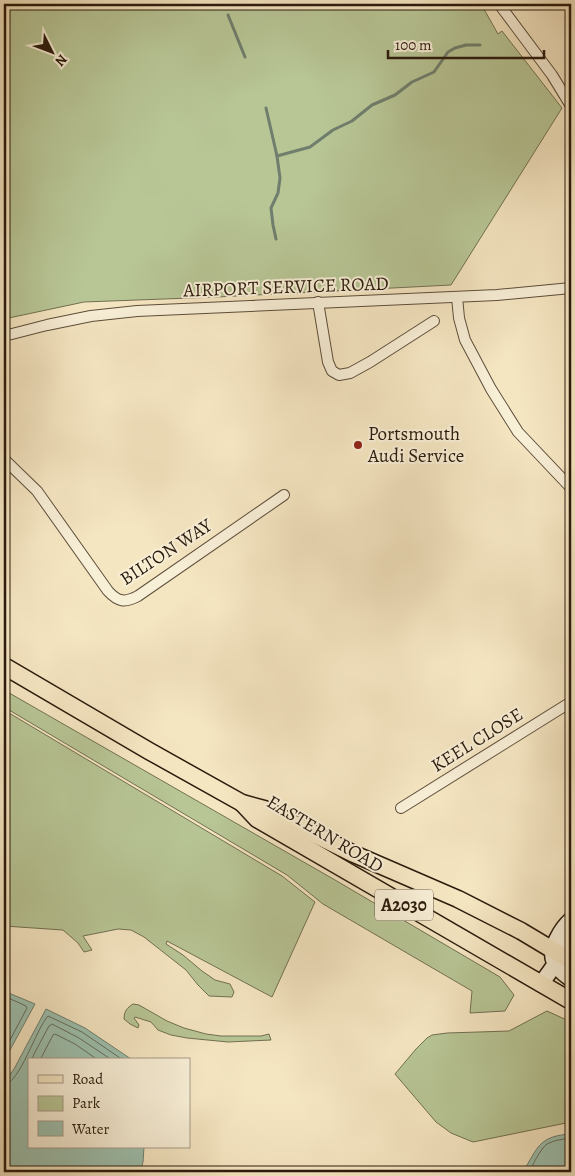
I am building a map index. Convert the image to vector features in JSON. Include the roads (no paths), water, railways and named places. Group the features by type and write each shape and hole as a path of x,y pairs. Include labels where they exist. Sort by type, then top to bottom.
{"main road":[{"name":"EASTERN ROAD","path":"4,666 242,803 264,809 354,854 458,899 522,931 562,954"},
{"name":"EASTERN ROAD","path":"242,803 257,819 571,1001"}],"street":[{"path":"499,4 548,69 571,106"},
{"name":"AIRPORT SERVICE ROAD","path":"4,336 70,320 114,313 497,295 571,288"},
{"path":"457,297 459,318 465,340 491,390 518,432 571,488"},
{"path":"318,302 328,362 332,371 339,375 350,373 370,362 434,321"},
{"name":"BILTON WAY","path":"6,466 37,491 108,591 113,597 123,600 131,600 138,596 284,495"},
{"name":"KEEL CLOSE","path":"401,808 571,702"},
{"path":"571,920 562,929 562,954 571,979"},
{"path":"541,984 562,954"}],"water":[{"path":"4,991 35,1004 4,1061"},
{"path":"46,1009 85,1028 130,1058 28,1058 28,1148 144,1148 140,1172 4,1172 4,1083 14,1069"},
{"path":"571,1134 571,1172 523,1172 536,1150 546,1140 560,1135"}],"waterway":[{"path":"228,15 245,57"},
{"path":"276,239 271,208 278,193 280,178 277,156 310,147 333,130 352,121 372,105 395,95 412,82 434,72 448,52 455,48 466,45 480,45"},
{"path":"266,108 277,156"}],"place":[{"name":"Portsmouth Audi Service","path":"358,445"}]}
